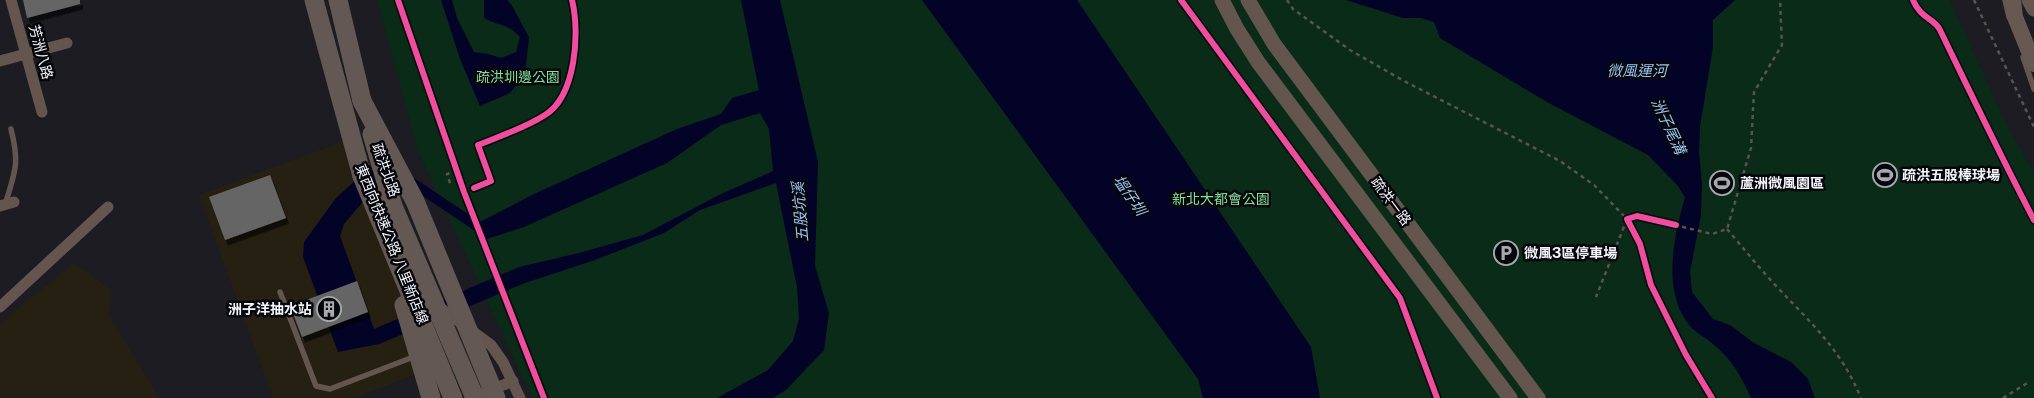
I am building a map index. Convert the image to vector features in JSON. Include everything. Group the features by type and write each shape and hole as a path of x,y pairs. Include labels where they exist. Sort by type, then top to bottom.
{"highway":[{"name":"東西向快速公路 八里新店線","path":"315,0 362,176 453,398"},
{"name":"東西向快速公路 八里新店線","path":"338,0 362,101 393,206 473,398"},
{"path":"362,101 415,201 496,398"},
{"path":"362,176 415,337 432,398"}],"main road":[{"path":"2013,0 2015,17 2028,59"}],"street":[{"name":"芳洲八路","path":"12,0 42,112"},
{"name":"疏洪北路","path":"315,0 350,119 416,291 463,398"},
{"name":"疏洪一路","path":"1222,0 1258,62 1510,398"},
{"name":"疏洪一路","path":"1248,0 1274,44 1538,398"},
{"path":"2029,0 2034,9"},
{"path":"0,61 67,43"},
{"path":"0,307 108,207"},
{"path":"416,291 491,345 513,380 520,398"},
{"path":"439,347 475,332"},
{"path":"473,398 513,380"}],"lane":[{"path":"2005,0 2018,45"},
{"path":"2028,59 2034,88"},
{"path":"6,204 17,165 17,153 11,129"},
{"path":"280,292 316,386 330,389 439,347"}],"path":[{"path":"1287,0 1293,9 1358,54 1404,81 1560,161 1594,186 1627,219 1640,244 1651,284 1686,355 1712,398"},
{"path":"1728,229 1751,148 1754,92 1782,45 1780,0"},
{"path":"1974,0 2034,127"},
{"path":"453,160 458,179"},
{"path":"450,183 447,174 454,172 468,201"},
{"path":"464,192 483,185"},
{"path":"1627,219 1638,216 1712,234 1728,229"},
{"path":"1596,297 1627,219"},
{"path":"1728,229 1762,271 1836,351 1850,373 1861,398"},
{"path":"2019,398 2034,373"},
{"path":"2003,398 2029,382"}],"shaded area":[{"name":"洲子洋抽水站","path":"347,140 433,368 354,398 273,398 199,195"},
{"path":"74,263 111,290 109,315 159,398 0,398 0,323"}],"green space":[{"name":"新北大都會公園","path":"377,0 1950,0 2009,130 2034,172 2034,398 532,398 418,151"}],"water":[{"path":"441,0 452,0 457,18 474,52 501,58 516,52 520,37 507,27 484,18 484,0 507,0 511,4 529,37 525,75 510,93 480,106 460,59"},
{"name":"五股坑溪","path":"741,0 780,0 818,162 815,266 829,313 824,350 786,390 773,398 717,398 768,370 793,341 799,319 797,287 776,183 700,210 664,233 595,260 525,283 379,344 338,352 303,257 304,242 336,198 359,177 374,169 402,170 480,222 534,194 677,129 721,114 732,98 759,90","holes":["760,113 769,129 773,171 719,195 643,235 519,267 374,329 340,236 344,224 379,183 402,182 487,239 524,227 667,163 721,125"]},
{"name":"塭仔圳","path":"922,0 1077,0 1311,347 1320,398 1203,398 1198,379"},
{"name":"微風運河","path":"1346,0 1735,0 1713,20 1713,47 1700,127 1701,215 1690,272 1692,292 1713,319 1730,325 1754,343 1791,362 1808,379 1815,398 1751,398 1740,376 1726,356 1690,326 1681,312 1675,297 1672,263 1677,229 1685,197 1678,186 1648,155 1547,102 1440,38 1434,22 1421,18 1403,18"}],"building":[{"path":"23,0 80,0 80,4 27,18"},
{"path":"270,175 286,218 225,240 209,197"},
{"name":"洲子洋抽水站","path":"357,281 368,312 302,337 290,306"}],"cycle path":[{"path":"398,0 464,192 544,398"},
{"path":"474,188 491,181 478,145 537,120 555,106 563,94 569,79 575,45 576,29 572,0"},
{"path":"1181,0 1400,298 1437,398"},
{"path":"1913,0 1923,15 1940,30 2034,220"},
{"path":"1676,225 1637,216 1627,219 1640,244 1651,285 1686,355 1712,398"}],"place":[{"name":"疏洪五股棒球場","path":"1885,175"},
{"name":"蘆洲微風園區","path":"1722,183"},
{"name":"微風3區停車場","path":"1506,253"},
{"name":"洲子洋抽水站","path":"329,309"}],"park label":[{"name":"疏洪圳邊公園","path":"518,77"}],"water label":[{"name":"洲子尾溝","path":"1669,126"}]}
